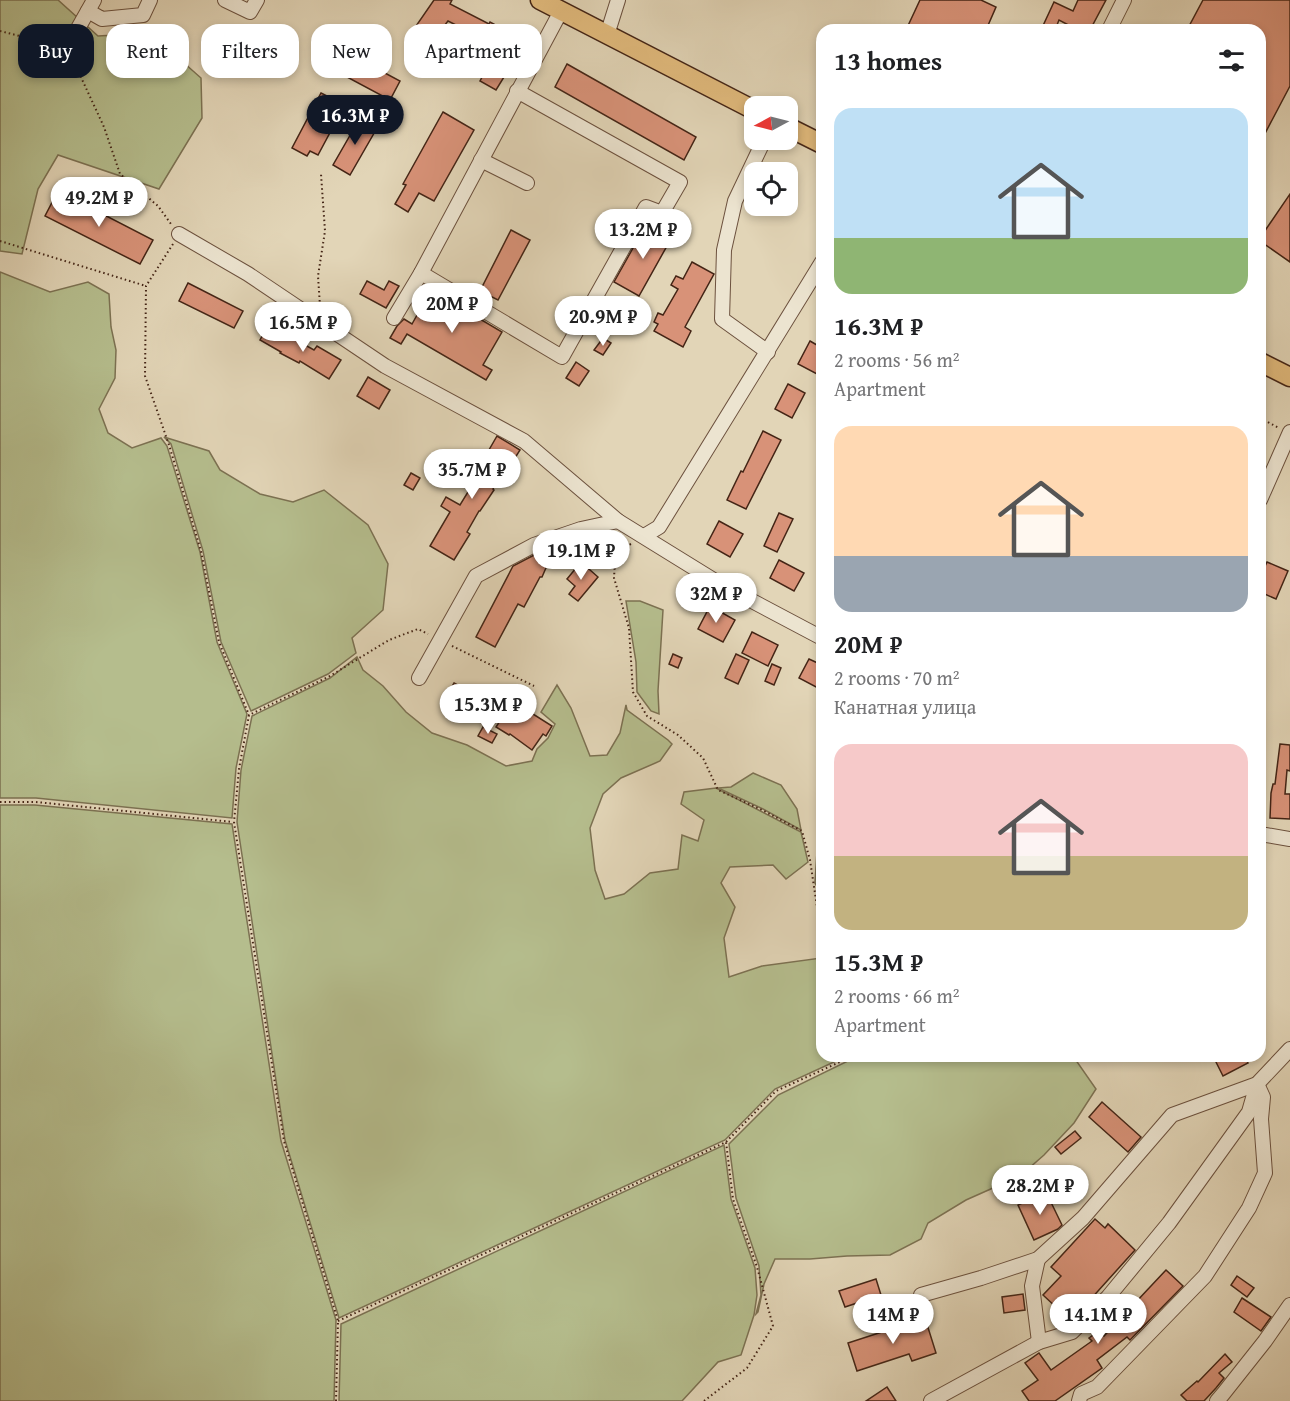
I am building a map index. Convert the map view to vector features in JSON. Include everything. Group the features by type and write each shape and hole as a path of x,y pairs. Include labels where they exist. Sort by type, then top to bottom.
{"main road":[{"path":"540,0 744,105"},
{"path":"798,131 816,141"},
{"path":"1266,365 1290,377"}],"street":[{"path":"81,24 91,6 102,19 143,15 150,0"},
{"path":"225,0 250,12 257,0"},
{"path":"608,35 618,0"},
{"path":"1112,24 1124,0"},
{"path":"394,318 421,273 561,11"},
{"path":"421,273 562,357 646,207 662,213 680,182 517,91"},
{"path":"759,150 735,201 724,250 722,319 768,352"},
{"path":"481,160 527,183"},
{"path":"179,234 248,274 385,366 524,441 618,521 720,584 816,635"},
{"path":"644,536 660,527 816,272"},
{"path":"1266,487 1290,433"},
{"path":"419,678 476,576 534,545 581,529 618,521"},
{"path":"1266,835 1290,840"},
{"path":"921,1295 1038,1259 1083,1218 1172,1115 1257,1084 1290,1049"},
{"path":"931,1401 1039,1342 1072,1332 1107,1297 1169,1223 1249,1112 1257,1084"},
{"path":"1079,1401 1081,1394 1096,1387 1205,1276 1249,1208 1265,1173 1261,1119 1263,1097 1257,1084"},
{"path":"1038,1259 1032,1286 1039,1342"},
{"path":"1216,1401 1265,1341 1290,1305"}],"path":[{"path":"0,31 18,36"},
{"path":"81,78 104,127 120,174 158,206 179,234 146,286 145,376 169,445 201,551 219,642 249,715 239,769 234,822 284,1141 339,1321 336,1401"},
{"path":"320,323 318,276 325,231 321,174"},
{"path":"0,241 146,286"},
{"path":"1266,421 1290,433"},
{"path":"644,536 624,547 615,561 614,578 629,628 633,692 647,716 678,735 703,758 718,789 802,831 810,860 816,900"},
{"path":"249,715 330,676 389,640 418,628 534,686"},
{"path":"0,802 36,802 234,822"},
{"path":"339,1321 726,1143 776,1091 840,1062"},
{"path":"704,1401 747,1368 773,1326 757,1267 733,1199 726,1143"}],"green space":[{"path":"0,0 58,0 85,24 18,24 18,78 94,78 94,32 98,36 106,36 106,78 189,78 189,67 201,78 202,118 159,189 58,155 38,189 22,254 0,251"},
{"path":"0,272 50,292 88,282 109,294 111,327 116,350 115,378 99,409 108,433 132,448 161,438 167,446 200,552 217,642 247,714 236,768 232,818 36,798 0,798"},
{"path":"164,437 209,451 220,470 260,494 293,502 324,490 368,525 388,564 383,610 352,638 356,653 328,674 251,711 221,642 203,551 171,444"},
{"path":"626,601 640,601 663,610 658,691 659,714 651,711 637,692 636,662"},
{"path":"357,657 363,670 383,686 406,712 432,733 467,745 506,766 532,761 537,749 548,738 555,724 541,712 557,685 571,708 590,756 607,755 620,733 626,705 627,710 672,744 660,761 621,778 603,794 590,828 595,870 605,899 624,894 650,873 678,869 682,835 698,841 704,820 681,804 684,792 716,788 801,832 808,862 786,879 773,865 730,867 721,883 735,907 724,938 729,977 762,966 816,959 816,1062 834,1062 775,1089 725,1140 339,1318 285,1140 237,822 241,770 252,716 330,678"},
{"path":"753,773 781,785 797,809 801,830 718,788 731,787"},
{"path":"0,805 35,805 232,824 281,1141 336,1320 334,1401 0,1401"},
{"path":"846,1062 1077,1062 1096,1089 1074,1123 1044,1155 1020,1176 966,1200 928,1223 921,1239 890,1255 775,1259 764,1284 756,1314 761,1295 759,1266 736,1198 729,1144 778,1095"},
{"path":"724,1145 731,1199 755,1268 757,1295 754,1315 741,1355 718,1362 682,1401 339,1401 341,1324"}],"building":[{"path":"434,0 452,0 450,4 489,24 454,24 448,21 446,24 417,24"},
{"path":"920,0 981,0 996,7 989,24 909,24"},
{"path":"1078,0 1106,0 1093,24 1067,24 1059,20 1057,24 1044,24 1054,2 1073,11"},
{"path":"1203,0 1290,0 1290,86 1266,132 1266,24 1190,24"},
{"path":"567,64 696,137 684,160 555,87"},
{"path":"392,77 400,81 390,100 349,78"},
{"path":"482,78 503,78 496,90 480,81"},
{"path":"321,93 337,101 334,108 341,112 318,155 310,151 307,156 292,148"},
{"path":"443,112 474,130 434,201 419,193 408,212 395,204 406,185 403,184"},
{"path":"360,118 377,128 350,175 333,165"},
{"path":"58,191 153,240 140,264 45,216"},
{"path":"1290,194 1290,262 1266,245 1266,229"},
{"path":"647,223 672,237 639,296 614,282"},
{"path":"511,230 530,240 498,300 480,291"},
{"path":"692,262 714,274 685,327 691,331 683,347 654,331 658,324 654,322 658,313 663,315 678,289 671,285 676,276 683,279"},
{"path":"367,281 384,290 389,281 399,286 386,308 360,294"},
{"path":"188,283 243,311 234,328 179,301"},
{"path":"431,290 502,332 483,365 492,370 486,380 407,334 401,344 390,338 404,319 412,324"},
{"path":"266,329 287,340 289,336 314,350 317,346 341,360 329,379 260,340"},
{"path":"603,338 611,343 603,355 594,350"},
{"path":"810,341 816,344 816,373 798,364"},
{"path":"576,362 589,371 579,386 566,378"},
{"path":"368,377 390,390 379,409 357,396"},
{"path":"788,384 805,393 792,418 775,409"},
{"path":"763,431 781,440 746,509 727,500"},
{"path":"497,436 520,450 515,458 511,455 494,490 467,532 470,534 454,560 430,546 450,512 441,506 446,497 460,505 481,471 478,469"},
{"path":"411,473 420,478 413,490 404,485"},
{"path":"779,513 793,519 777,552 764,546"},
{"path":"719,521 743,534 730,557 707,544"},
{"path":"547,550 549,561 542,577 524,607 518,604 495,647 476,637 513,566"},
{"path":"779,560 804,573 794,591 770,578"},
{"path":"581,562 598,577 578,601 569,594 575,586 567,579"},
{"path":"1267,562 1288,571 1276,599 1266,595"},
{"path":"710,606 735,620 723,642 698,629"},
{"path":"752,632 778,645 768,666 742,653"},
{"path":"673,654 682,658 678,668 669,664"},
{"path":"736,654 749,660 738,684 725,678"},
{"path":"809,659 816,662 816,687 799,678"},
{"path":"772,664 781,668 774,685 765,681"},
{"path":"454,683 470,692 459,711 443,702"},
{"path":"517,695 530,703 525,709 552,726 532,750 496,727"},
{"path":"483,727 497,734 492,743 478,736"},
{"path":"1280,744 1290,745 1290,771 1287,770 1285,794 1290,794 1290,819 1270,818 1271,793 1273,784 1275,784"},
{"path":"1216,1062 1248,1063 1223,1076"},
{"path":"1102,1102 1141,1137 1128,1152 1089,1117"},
{"path":"1075,1131 1081,1138 1061,1154 1055,1147"},
{"path":"1046,1192 1062,1225 1034,1240 1018,1205"},
{"path":"1095,1219 1105,1228 1108,1224 1135,1250 1071,1321 1043,1295 1061,1276 1051,1267"},
{"path":"1166,1270 1183,1286 1130,1340 1127,1337 1097,1360 1102,1368 1055,1401 1029,1401 1022,1391 1038,1380 1025,1363 1039,1353 1051,1370 1092,1341 1089,1338 1100,1330 1104,1336"},
{"path":"1237,1276 1254,1288 1247,1297 1231,1285"},
{"path":"876,1279 881,1295 845,1307 839,1291"},
{"path":"1023,1294 1025,1310 1004,1313 1002,1297"},
{"path":"1242,1298 1271,1317 1261,1331 1234,1312"},
{"path":"925,1318 936,1353 912,1361 909,1354 857,1371 848,1343"},
{"path":"1225,1354 1232,1362 1219,1373 1224,1378 1216,1388 1204,1401 1187,1401 1181,1395 1198,1382"},
{"path":"887,1387 896,1401 866,1401"}]}
